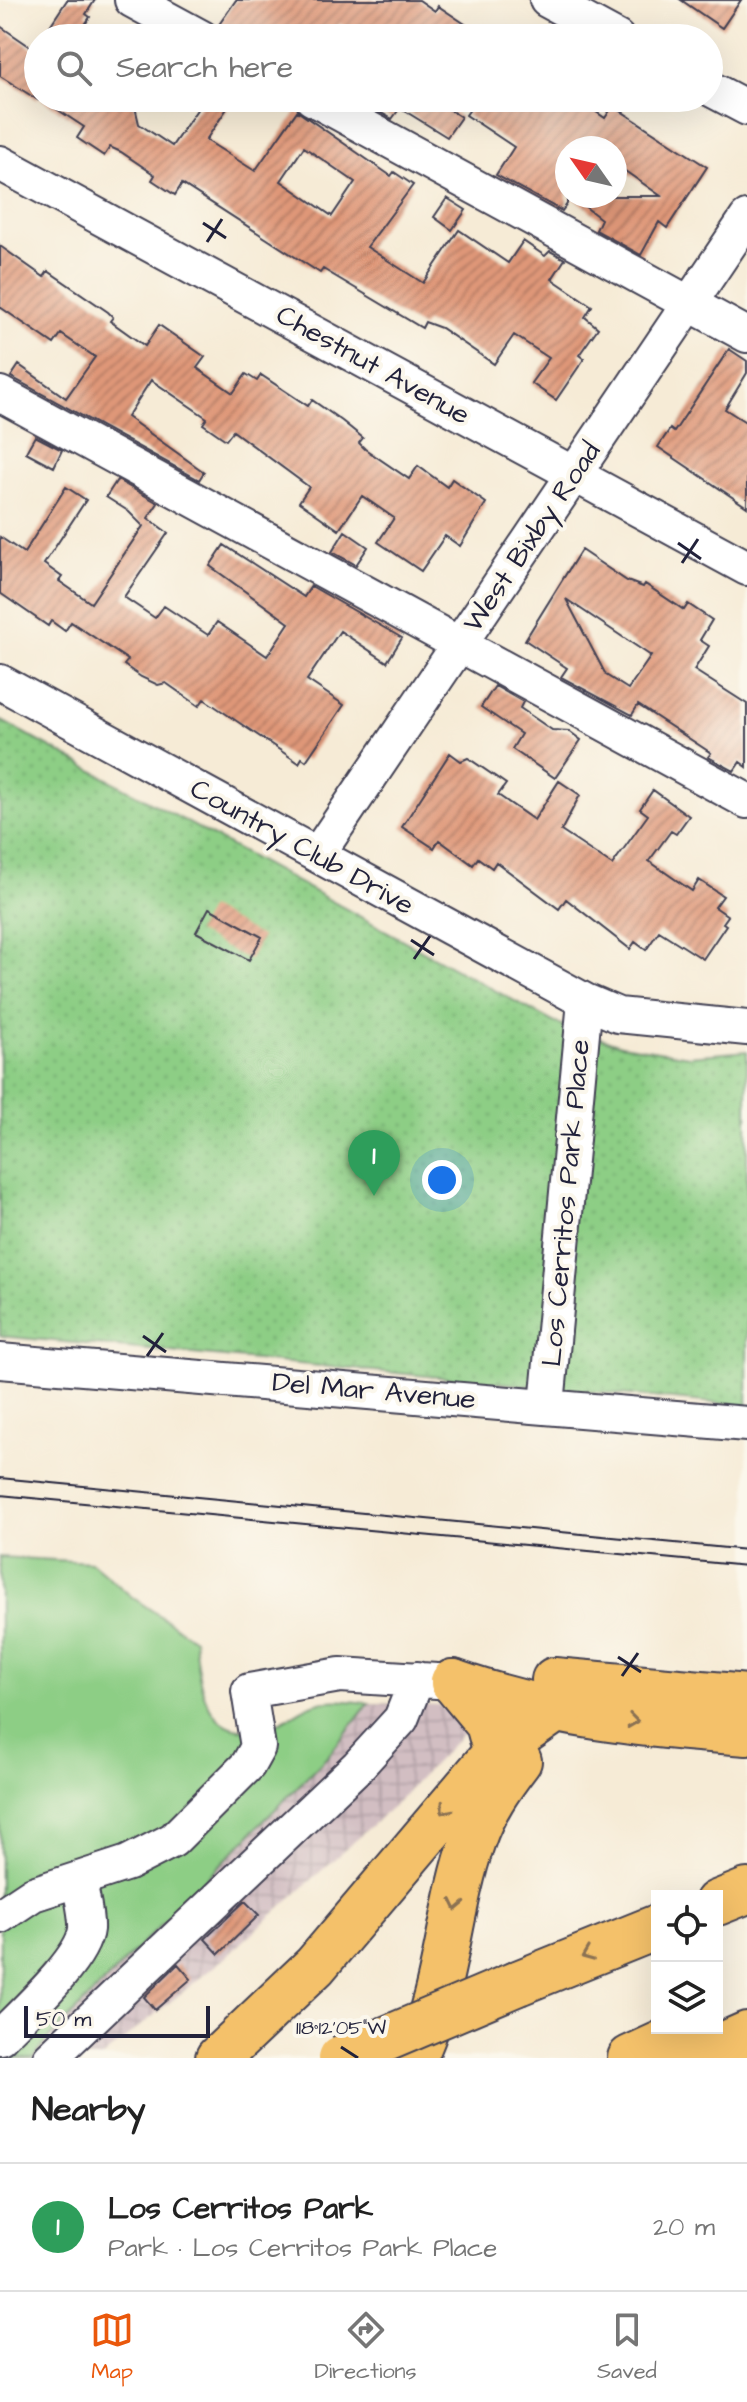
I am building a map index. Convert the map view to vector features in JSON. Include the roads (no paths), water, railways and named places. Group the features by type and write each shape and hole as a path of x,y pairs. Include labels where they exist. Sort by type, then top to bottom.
{"main road":[{"path":"435,1680 508,1676 747,1697"},
{"path":"435,1680 556,1711 747,1733"},
{"path":"414,2058 426,2030 442,1971 472,1841 500,1766 488,1724 435,1680"},
{"path":"218,2058 315,1966 500,1766 556,1711 593,1684"},
{"path":"723,1901 747,1891"},
{"path":"341,2058 651,1929"},
{"path":"723,2015 747,2004"},
{"path":"630,2058 682,2034"},
{"path":"693,2058 747,2034"},
{"path":"735,2058 747,2053"}],"street":[{"path":"132,0 176,24"},
{"path":"547,0 591,24"},
{"path":"723,95 747,108"},
{"path":"338,112 747,335"},
{"name":"Chestnut Avenue","path":"0,163 747,568"},
{"name":"West Bixby Road","path":"317,855 747,218"},
{"path":"0,394 747,801"},
{"name":"Country Club Drive","path":"0,682 585,1001 618,1015 747,1028"},
{"name":"Los Cerritos Park Place","path":"547,1405 585,1001"},
{"name":"Del Mar Avenue","path":"0,1361 747,1424"},
{"path":"0,1916 33,1894 128,1863 173,1840 223,1795 248,1765 258,1747 249,1691 340,1675 435,1680"},
{"path":"50,2058 358,1766 435,1680"},
{"path":"0,2037 50,1984 86,1931 79,1879"}],"tram line":[{"path":"0,1478 747,1550"},
{"path":"0,1495 747,1566"}],"place":[{"name":"Los Cerritos Park","path":"374,1196"}]}
